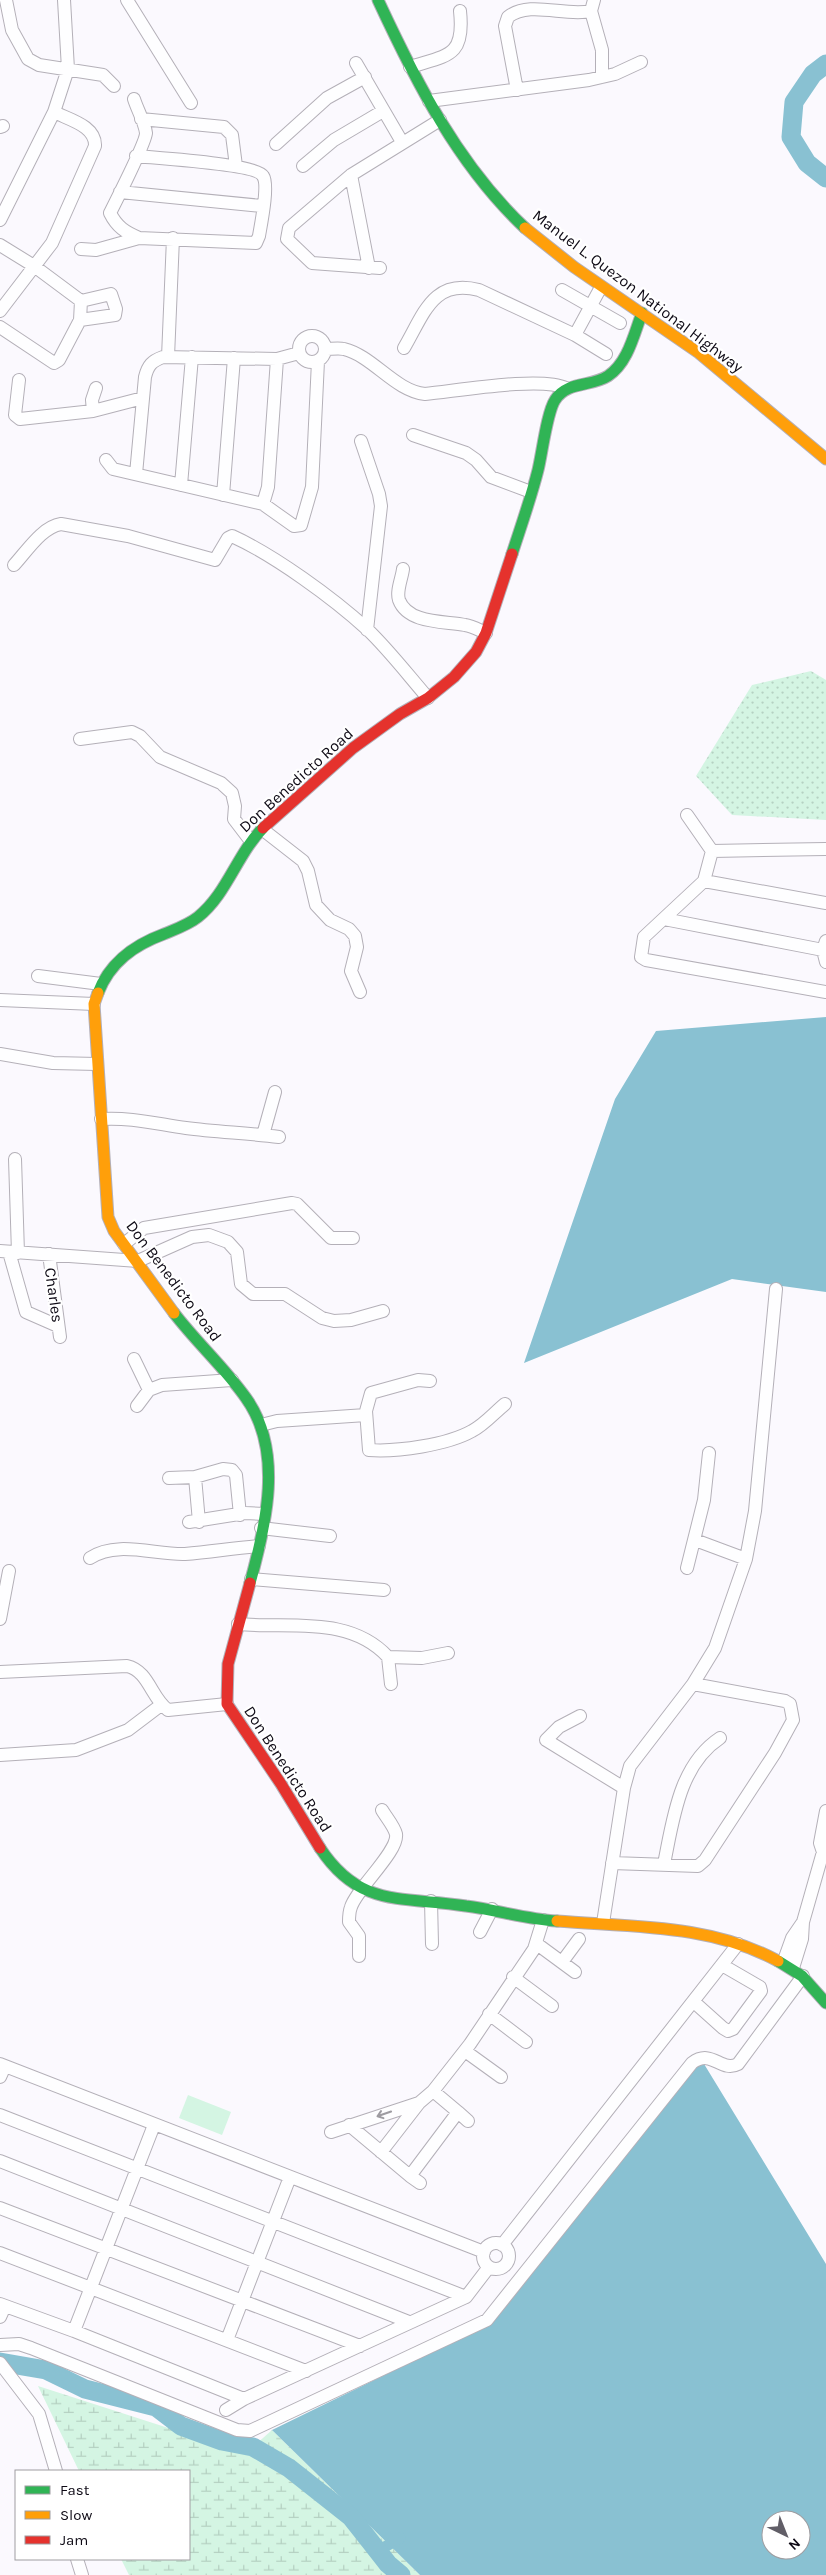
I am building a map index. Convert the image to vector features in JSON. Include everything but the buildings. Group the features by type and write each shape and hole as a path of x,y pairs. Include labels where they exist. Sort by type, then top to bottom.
{"street":[{"path":"6,0 12,30 28,59 39,66 103,75 114,86"},
{"path":"0,220 54,112 68,69 64,0"},
{"path":"126,0 191,103"},
{"name":"Manuel L. Quezon National Highway","path":"378,0 410,67 440,120 479,179 503,207 543,245 601,287 682,341 826,459"},
{"path":"517,90 505,26 508,17 522,10 580,14 593,6 602,50 602,77"},
{"path":"410,67 447,55 454,50 460,41 462,30 460,10"},
{"path":"429,101 602,77 615,74 641,62"},
{"path":"356,63 402,142"},
{"path":"276,144 327,98 364,77"},
{"path":"134,100 146,133 110,213 115,223 123,231 139,238"},
{"path":"303,166 334,140 383,111"},
{"path":"0,311 52,243 94,146 95,138 89,129 54,112"},
{"path":"141,119 224,127 232,135 236,166"},
{"path":"351,175 374,268 312,263 287,240 291,224 351,175 440,120"},
{"path":"81,249 96,250 139,238 256,243 260,236 266,183 263,174 236,166 136,156"},
{"path":"120,192 262,206"},
{"path":"168,357 173,238"},
{"path":"0,245 34,266 81,301 112,294 114,296 115,315 80,320"},
{"path":"404,348 435,298 454,287 464,286 479,290 575,335 606,354"},
{"path":"575,335 601,287"},
{"path":"562,290 620,323"},
{"path":"0,327 54,362 59,360 80,320 81,301"},
{"path":"325,349 344,349 371,364 414,393 425,394 533,383 557,384 566,388 594,382 608,376 616,369 627,352 642,313"},
{"path":"299,352 301,342 310,336 320,338 325,349"},
{"path":"106,460 113,469 263,504 294,526 301,525 312,487 318,361 325,349"},
{"path":"136,474 148,366 155,360 168,357 277,359 299,352"},
{"path":"299,352 308,362 318,361"},
{"path":"181,485 192,357"},
{"path":"223,495 234,358"},
{"path":"263,504 268,487 277,359"},
{"path":"18,380 15,415 18,418 93,411 143,398"},
{"path":"93,411 92,400 96,388"},
{"name":"Don Benedicto Road","path":"566,388 554,401 531,492 486,633 476,652 454,677 428,698 400,714 353,748 250,840 201,915 188,925 142,942 128,950 114,963 101,984 94,1004 108,1217 114,1231 196,1340 247,1395 261,1425 266,1441 268,1480 264,1514 259,1546 229,1662 226,1690 227,1704 287,1793 320,1850 337,1871 362,1890 380,1896 492,1909 543,1920 684,1930 738,1944 793,1969 826,2003"},
{"path":"413,434 466,453 476,460 491,477 531,492"},
{"path":"361,441 379,494 381,506 367,630"},
{"path":"14,565 44,532 53,525 61,524 128,536 215,560 228,538 232,536 319,591 367,630 428,698"},
{"path":"403,569 398,594 399,601 414,615 434,622 468,625 486,633"},
{"path":"80,739 132,732 145,741 160,757 221,783 232,793 235,806 234,819 250,840"},
{"path":"687,815 712,851 704,881 644,937 641,957 646,960 826,992"},
{"path":"262,829 303,861 308,871 316,905 330,920 349,929 355,936 357,947 351,971 360,992"},
{"path":"712,851 826,849"},
{"path":"704,881 826,903"},
{"path":"664,919 825,951"},
{"path":"38,976 101,984"},
{"path":"0,1000 94,1004"},
{"path":"0,1054 53,1063 97,1064"},
{"path":"263,1135 276,1092"},
{"path":"101,1119 118,1118 162,1122 184,1128 279,1137"},
{"path":"15,1159 9,1252 138,1261 192,1237 210,1235 228,1242 237,1252 241,1284 253,1294 285,1294 322,1318 334,1321 351,1320 383,1311"},
{"path":"124,1244 144,1228 292,1203 297,1204 331,1238 353,1238"},
{"name":"Charles","path":"9,1252 26,1312 59,1331 49,1254"},
{"path":"602,1923 624,1788 630,1766 693,1684 716,1648 746,1559 755,1511 776,1289"},
{"path":"134,1359 149,1390"},
{"path":"137,1406 149,1390 168,1384 232,1380"},
{"path":"430,1381 418,1380 371,1392 366,1415 369,1450 390,1452 431,1444 472,1432 505,1404"},
{"path":"261,1425 366,1415"},
{"path":"687,1568 696,1540 704,1500 709,1453"},
{"path":"169,1478 195,1476 223,1469 232,1470 236,1475 240,1516"},
{"path":"195,1476 194,1522 264,1514"},
{"path":"262,1528 330,1536"},
{"path":"696,1540 746,1559"},
{"path":"90,1558 99,1553 113,1550 185,1554 259,1546"},
{"path":"0,1620 10,1571"},
{"path":"251,1579 384,1590"},
{"path":"238,1624 289,1624 337,1628 373,1642 388,1657 391,1684"},
{"path":"388,1657 422,1658 448,1653"},
{"path":"0,1672 127,1666 135,1668 142,1674 161,1705 173,1711 227,1704"},
{"path":"612,1863 698,1866 705,1860 775,1753 794,1720 790,1704 785,1701 693,1684"},
{"path":"0,1755 76,1750 128,1730 161,1705"},
{"path":"580,1716 559,1727 546,1740 624,1788"},
{"path":"664,1864 678,1795 704,1750 720,1738"},
{"path":"358,1956 359,1936 349,1922 350,1909 379,1864 393,1849 396,1841 396,1833 382,1810"},
{"path":"0,2345 19,2344 31,2348 243,2432 250,2431 487,2320 692,2063 704,2058 711,2058 728,2066 738,2064 793,1969 802,1939 803,1922 825,1852 820,1842 826,1811"},
{"path":"431,1901 432,1944"},
{"path":"480,1932 492,1909"},
{"path":"381,2152 419,2103 433,2091 465,2051 537,1944 543,1920"},
{"path":"562,1962 579,1939"},
{"path":"537,1944 575,1972"},
{"path":"502,2245 738,1944"},
{"path":"694,2002 723,2028 733,2030 761,1991 760,1987 722,1965"},
{"path":"513,1978 552,2006"},
{"path":"489,2014 526,2042"},
{"path":"465,2051 501,2077"},
{"path":"2,2069 154,2125 484,2252"},
{"path":"433,2091 468,2120"},
{"path":"331,2132 419,2103"},
{"path":"349,2126 415,2179 458,2112"},
{"path":"0,2115 273,2223 466,2296"},
{"path":"74,2331 120,2208 154,2125"},
{"path":"0,2161 410,2322"},
{"path":"226,2340 290,2177"},
{"path":"0,2208 106,2247 360,2346"},
{"path":"491,2245 502,2245 508,2252 507,2264 496,2269 489,2267 484,2259 484,2252 491,2245"},
{"path":"0,2253 306,2371"},
{"path":"226,2410 244,2399 466,2296 489,2267"},
{"path":"2,2309 74,2331 244,2399"},
{"path":"0,2363 39,2414 56,2470"},
{"path":"77,2560 82,2575"}],"green space":[{"path":"811,671 826,680 826,820 732,815 696,776 752,685"},
{"path":"188,2095 231,2112 222,2135 179,2118"},
{"path":"38,2386 246,2453 272,2430 420,2575 129,2575 122,2560 190,2560 190,2470 79,2470"}],"water":[{"path":"826,1017 826,1292 732,1279 524,1363 615,1099 656,1031"},
{"path":"701,2059 826,2264 826,2575 420,2575 272,2430 489,2324"}],"waterway":[{"path":"826,64 813,74 794,102 791,137 807,163 826,178"},
{"path":"0,2362 46,2370 85,2389 156,2407 181,2426 222,2441 253,2447 289,2468 351,2517 388,2564 401,2575"},
{"path":"378,2551 400,2538"}],"traffic: fast":[{"path":"378,0 424,92 459,150 479,177 525,228"},
{"path":"512,554 540,463 547,423 555,400 566,390 594,382 608,376 615,370 621,364 630,348 642,313"},
{"path":"98,993 109,972 133,949 153,938 182,927 208,908 254,838 263,828"},
{"path":"174,1313 246,1398 258,1419 265,1441 268,1465 266,1513 250,1583"},
{"path":"320,1848 335,1868 367,1891 403,1899 466,1906 557,1921"},
{"path":"778,1961 802,1976 826,2003"}],"traffic: slow":[{"path":"525,228 574,267 699,353 826,459"},
{"path":"98,993 94,1004 108,1217 114,1231 174,1313"},
{"path":"557,1921 670,1929 698,1934 752,1949 778,1961"}],"traffic: jam":[{"path":"263,828 353,748 400,714 428,698 454,677 476,652 486,633 512,554"},
{"path":"250,1583 228,1664 227,1704 281,1784 320,1848"}]}
